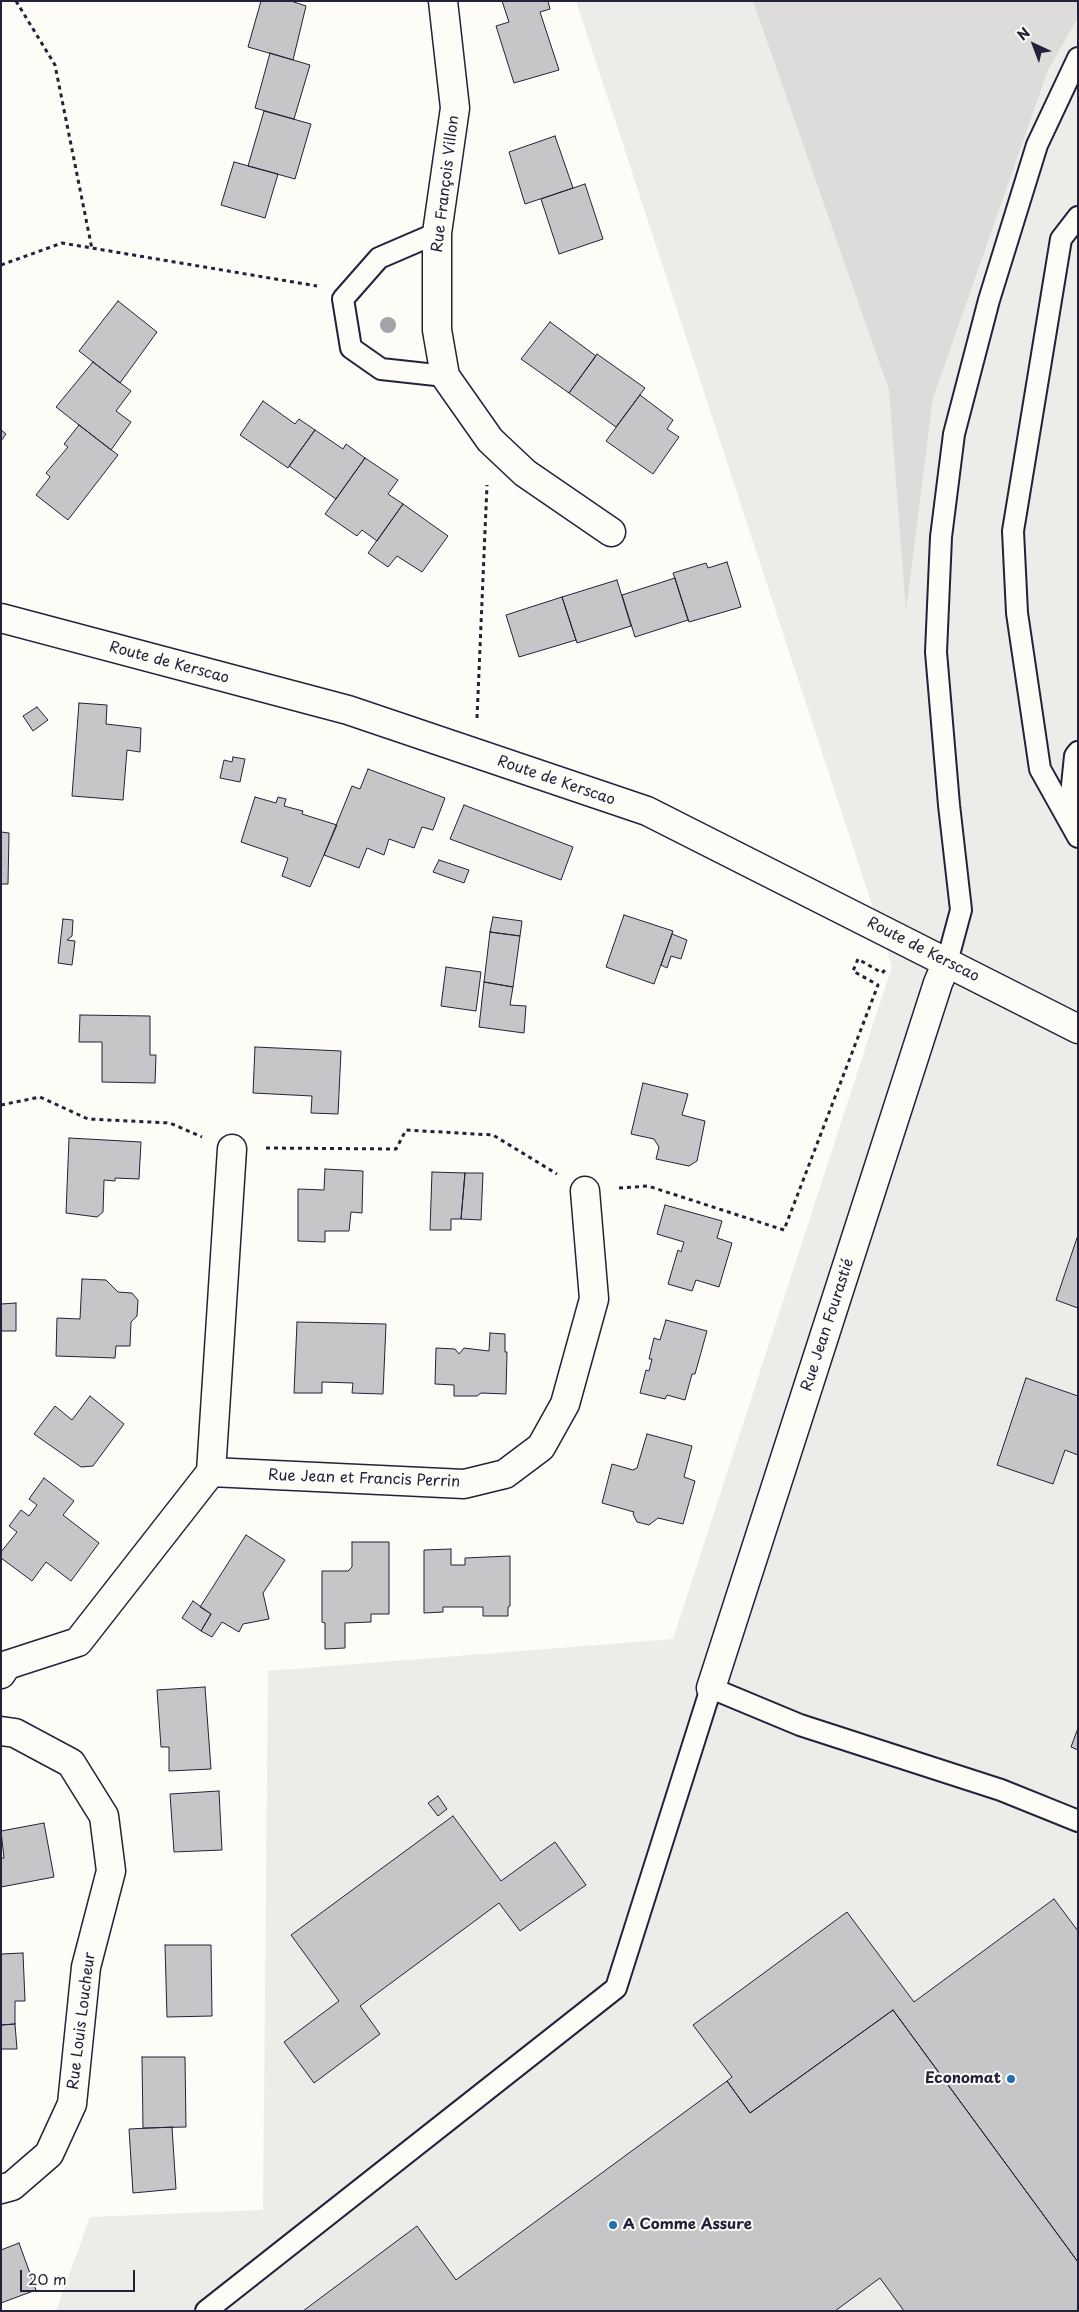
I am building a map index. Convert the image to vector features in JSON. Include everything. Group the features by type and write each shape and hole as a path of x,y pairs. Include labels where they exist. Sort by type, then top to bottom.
{"street":[{"name":"Rue François Villon","path":"443,1 455,108 437,234 437,330 445,376 490,440 525,474 611,532"},
{"name":"Route de Kerscao","path":"1,618 348,710 647,811 1078,1029"},
{"name":"Rue Jean Fourastié","path":"711,1688 938,983 947,962"},
{"path":"1,1674 7,1665 78,1642 211,1472 232,1148"},
{"name":"Rue Jean et Francis Perrin","path":"211,1472 464,1484 505,1474 542,1447 565,1404 594,1299 585,1191"},
{"name":"Rue Louis Loucheur","path":"1,1731 15,1733 71,1763 104,1816 111,1871 86,1967 72,2104 49,2154 12,2186 1,2189"}],"lane":[{"path":"947,962 961,910 949,805 936,652 941,537 954,434 989,300 1037,145 1078,58"},
{"path":"1078,217 1061,239 1013,531 1017,613 1040,769 1078,837"},
{"path":"437,234 379,258 343,299 352,348 381,369 445,376"},
{"path":"1078,752 1075,756 1070,805 1078,826"},
{"path":"206,2311 616,1988 711,1688 800,1725 1001,1790 1078,1821"}],"path":[{"path":"16,1 55,65 92,248"},
{"path":"1,265 62,243 349,291"},
{"path":"476,754 481,593 490,440"},
{"path":"1,1105 40,1097 88,1120 170,1123 232,1148 396,1149 406,1130 493,1135 585,1191 648,1186 784,1230 878,985 853,971 858,960 882,972 913,946"}],"shaded area":[{"path":"576,1 1078,1 1078,2311 56,2311 90,2217 263,2210 268,1671 673,1639 892,966"},
{"path":"753,1 1078,1 1078,17 1048,70 933,398 906,611 889,390"}],"building":[{"path":"261,1 291,1 306,6 293,60 248,47"},
{"path":"502,1 548,1 550,9 540,12 559,70 514,83 496,26 509,22"},
{"path":"270,53 310,65 294,119 255,108"},
{"path":"264,111 311,124 295,179 248,166"},
{"path":"555,136 573,188 525,204 509,152"},
{"path":"234,162 278,174 265,218 221,205"},
{"path":"585,184 603,239 559,254 541,199"},
{"path":"118,301 157,332 120,383 79,351"},
{"path":"550,322 596,356 569,393 521,359"},
{"path":"597,354 645,388 616,427 569,393"},
{"path":"93,362 131,391 116,411 131,422 111,450 56,407"},
{"path":"640,395 673,420 667,429 679,437 653,474 606,441"},
{"path":"263,401 295,424 299,419 315,430 288,468 240,435"},
{"path":"79,425 118,455 68,520 36,495 50,477 46,473 68,447 64,444"},
{"path":"1,430 6,434 1,441"},
{"path":"315,430 343,449 346,444 365,458 336,499 289,466"},
{"path":"365,458 398,480 388,494 403,504 377,541 362,530 357,536 325,514"},
{"path":"403,504 448,536 422,572 397,556 388,567 368,553"},
{"path":"727,562 741,607 689,622 673,573 706,563 708,568"},
{"path":"675,578 688,620 635,637 622,595"},
{"path":"617,580 631,626 577,643 562,597"},
{"path":"562,597 576,640 519,657 506,615"},
{"path":"79,703 107,705 106,724 141,728 140,752 127,750 123,800 72,796"},
{"path":"37,707 48,720 33,731 23,716"},
{"path":"233,757 245,759 240,782 220,778 224,760 232,762"},
{"path":"368,769 445,798 433,830 422,827 414,848 389,839 384,855 367,848 359,868 324,855 352,786 360,789"},
{"path":"255,797 276,803 278,797 286,799 284,806 303,811 302,814 337,825 310,887 282,876 288,858 241,842"},
{"path":"464,805 573,847 561,880 450,839"},
{"path":"1,832 9,833 8,884 1,884"},
{"path":"439,860 469,870 464,883 433,872"},
{"path":"624,915 673,931 654,984 606,967"},
{"path":"493,917 522,921 520,936 490,932"},
{"path":"63,919 73,920 72,936 67,940 75,941 72,965 58,963"},
{"path":"490,932 520,936 513,987 484,982"},
{"path":"672,934 687,940 681,959 671,956 667,968 661,965"},
{"path":"446,967 481,972 476,1011 441,1006"},
{"path":"484,982 513,987 510,1005 526,1006 524,1033 479,1027"},
{"path":"80,1015 150,1016 150,1055 156,1055 155,1083 102,1082 102,1042 79,1042"},
{"path":"255,1047 341,1051 338,1114 311,1113 312,1096 253,1093"},
{"path":"643,1083 688,1094 682,1115 705,1121 697,1161 689,1166 656,1159 659,1147 654,1139 631,1134"},
{"path":"69,1138 141,1142 139,1179 115,1178 115,1181 104,1180 103,1212 97,1217 66,1213"},
{"path":"325,1169 363,1171 362,1213 351,1212 349,1231 325,1231 325,1242 298,1241 298,1189 324,1190"},
{"path":"432,1172 465,1173 461,1219 451,1219 451,1230 430,1230"},
{"path":"465,1173 483,1173 481,1220 461,1219"},
{"path":"665,1205 722,1221 717,1238 732,1243 719,1287 696,1280 692,1291 668,1284 678,1250 681,1252 684,1242 657,1234"},
{"path":"1078,1235 1078,1308 1056,1300"},
{"path":"82,1279 106,1280 118,1292 132,1293 138,1300 137,1316 131,1322 130,1346 116,1346 115,1358 56,1356 57,1318 80,1319"},
{"path":"16,1303 16,1331 1,1331 1,1304"},
{"path":"666,1320 707,1331 695,1374 692,1374 685,1400 667,1395 665,1399 640,1393 646,1370 649,1371 652,1359 649,1359 654,1338 660,1340"},
{"path":"297,1322 386,1324 383,1394 352,1393 353,1383 322,1382 322,1393 294,1393"},
{"path":"490,1333 505,1334 505,1352 507,1352 506,1394 481,1393 477,1396 454,1396 454,1385 435,1384 436,1348 455,1349 459,1354 464,1348 489,1351"},
{"path":"1026,1378 1078,1396 1078,1455 1065,1450 1053,1484 997,1465"},
{"path":"90,1396 124,1424 93,1466 81,1467 34,1434 55,1406 72,1420"},
{"path":"647,1434 692,1446 684,1477 695,1481 683,1524 658,1518 649,1525 637,1522 633,1514 634,1512 602,1503 612,1464 633,1470 637,1468"},
{"path":"44,1478 74,1501 63,1515 99,1543 71,1581 46,1562 32,1581 1,1558 1,1552 17,1532 9,1526 21,1510 29,1516 37,1505 29,1499"},
{"path":"246,1535 285,1560 263,1593 269,1619 243,1624 239,1632 222,1622 212,1637 201,1631 211,1614 200,1607"},
{"path":"352,1542 389,1542 389,1614 371,1614 371,1622 345,1623 345,1648 325,1649 325,1623 322,1622 322,1571 348,1571 352,1567"},
{"path":"451,1549 451,1565 465,1565 465,1558 510,1556 510,1606 508,1607 508,1616 483,1616 483,1607 443,1607 443,1612 424,1613 424,1550"},
{"path":"193,1601 211,1614 201,1631 182,1618"},
{"path":"205,1687 211,1769 169,1771 169,1747 161,1747 157,1690"},
{"path":"1078,1728 1078,1750 1071,1747"},
{"path":"219,1791 222,1850 174,1852 170,1794"},
{"path":"438,1796 447,1809 438,1816 428,1803"},
{"path":"453,1816 501,1881 555,1842 586,1885 520,1931 499,1903 360,2006 380,2034 314,2083 284,2042 339,2001 291,1935"},
{"path":"44,1823 54,1877 1,1887 1,1858 4,1858 1,1831"},
{"name":"Economat","path":"1054,1899 1078,1931 1078,2262 893,2010 750,2113 727,2081 732,2077 693,2025 847,1912 914,2002"},
{"path":"165,1945 211,1945 212,2016 167,2017"},
{"path":"23,1953 25,2001 15,2001 15,2024 1,2025 1,1954"},
{"path":"893,2010 1078,2262 1078,2311 904,2311 880,2278 835,2311 303,2311 417,2226 456,2280 727,2081 750,2113"},
{"path":"15,2024 17,2049 1,2049 1,2025"},
{"path":"142,2057 185,2057 186,2127 143,2128"},
{"path":"172,2127 176,2189 133,2193 129,2129"},
{"path":"19,2243 36,2290 1,2303 1,2250"}],"place":[{"name":"Economat","path":"1011,2079"},
{"name":"A Comme Assure","path":"613,2225"}]}
